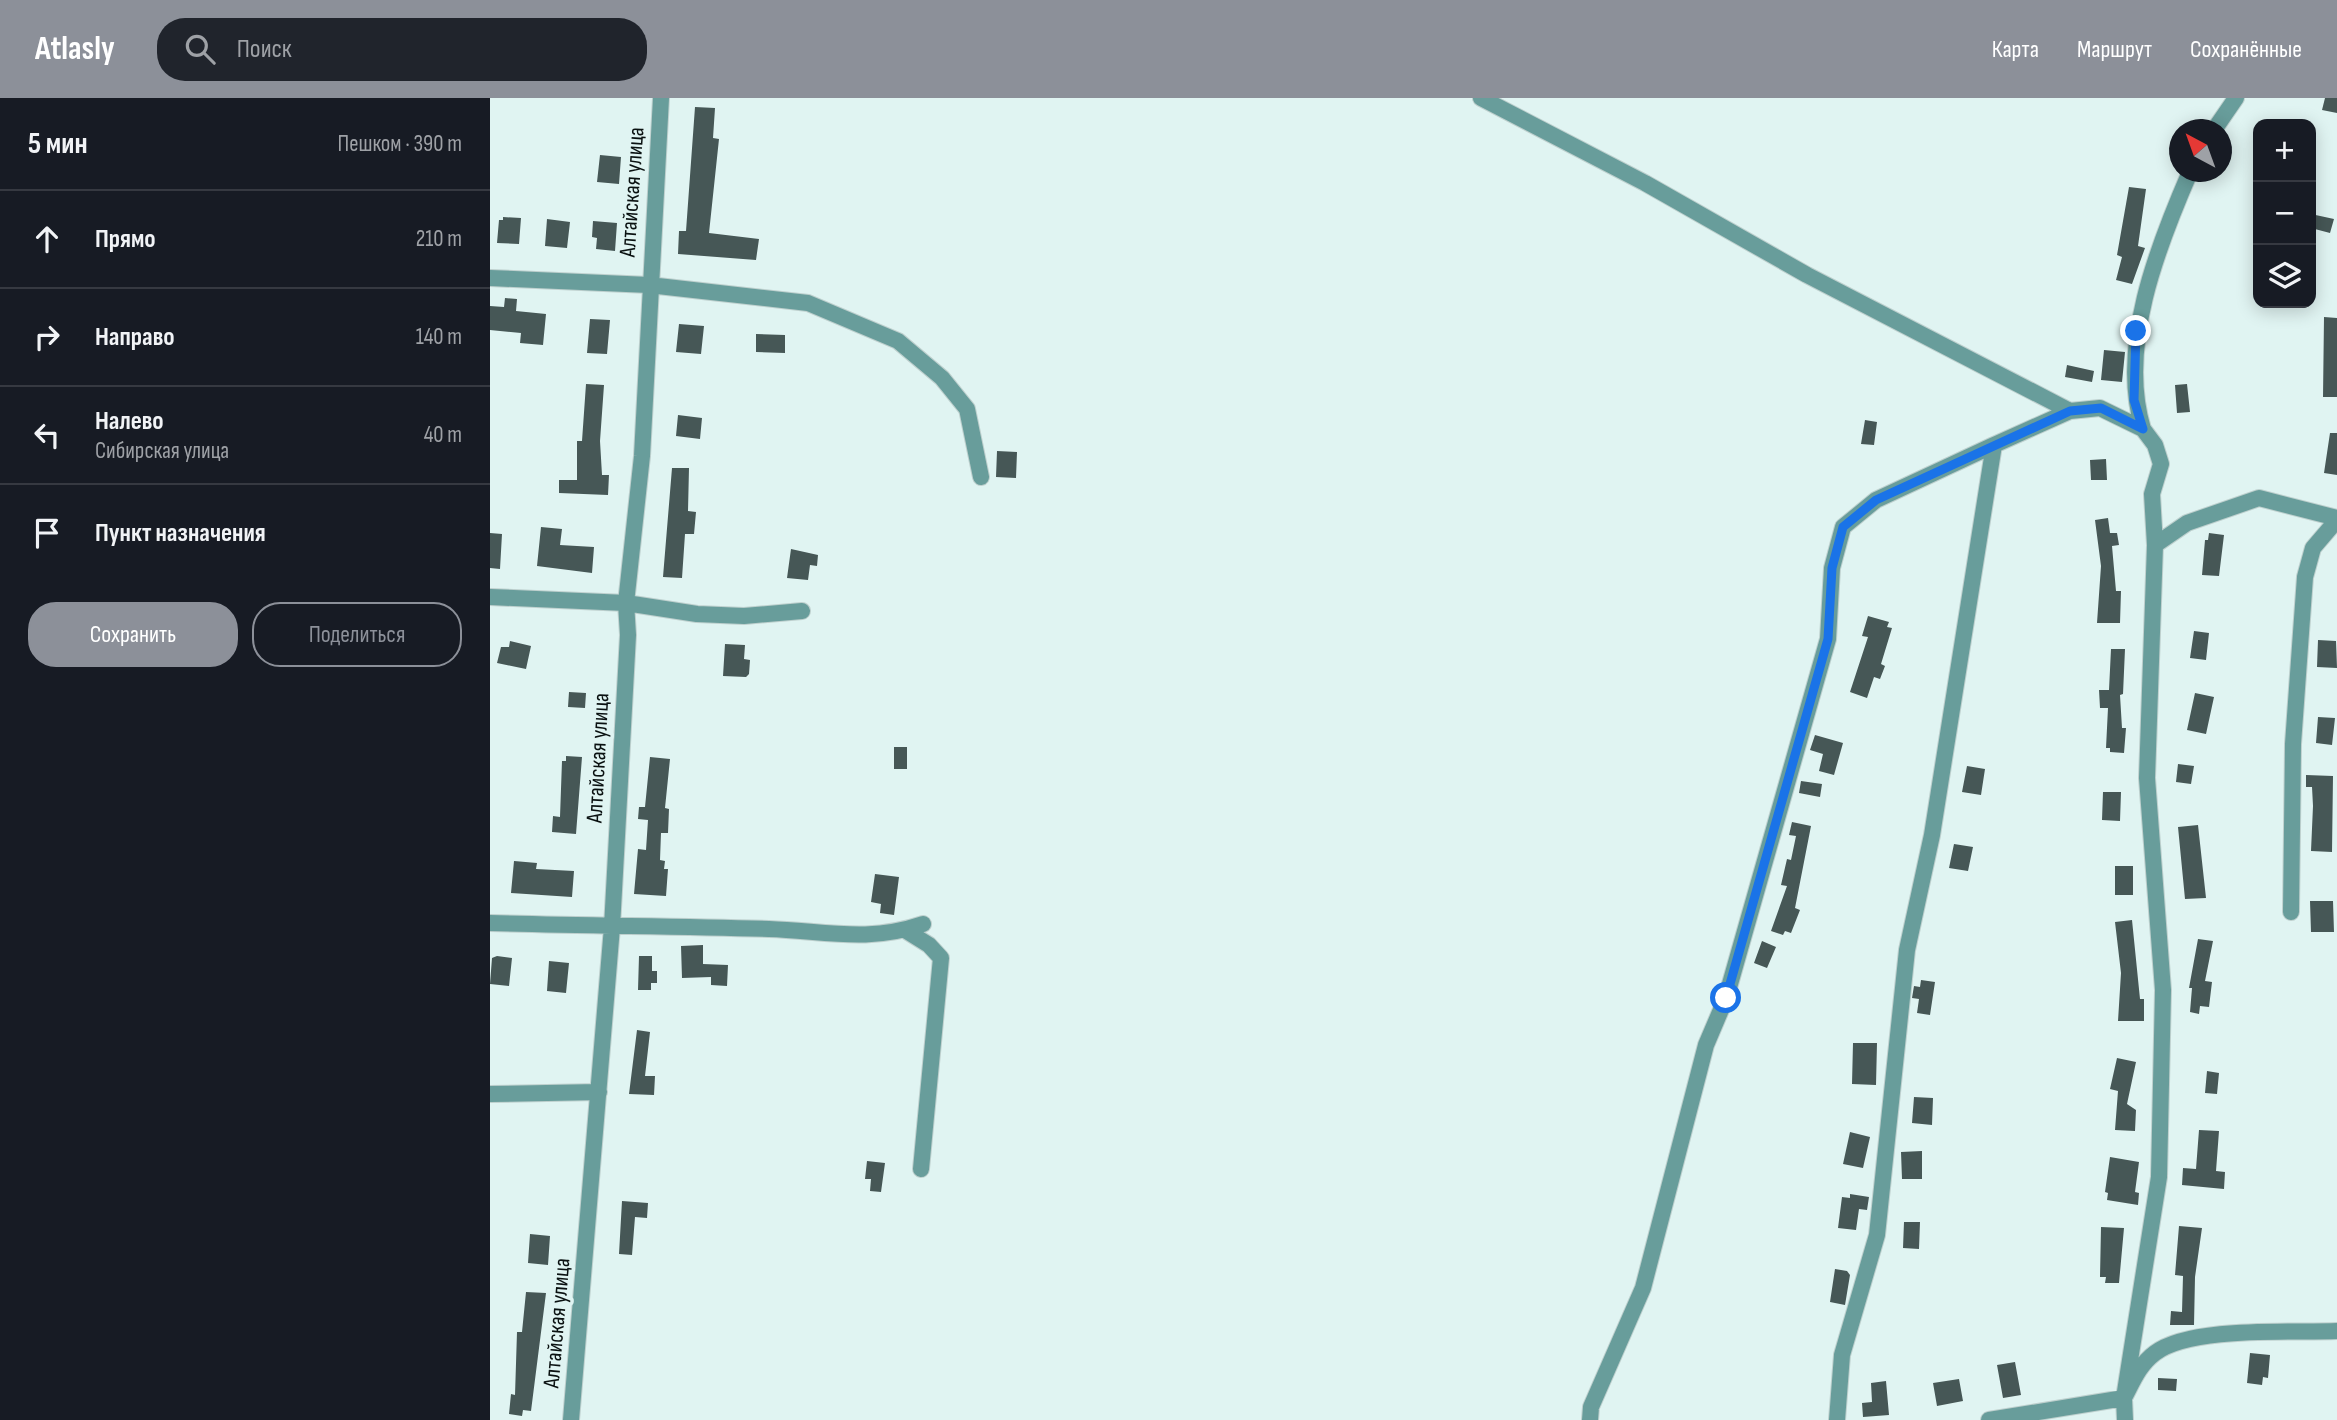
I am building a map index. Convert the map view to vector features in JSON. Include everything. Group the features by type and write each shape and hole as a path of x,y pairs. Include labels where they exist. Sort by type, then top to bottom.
{"street":[{"name":"Алтайская улица","path":"571,1420 611,927 628,635 626,603 642,456 661,98"},
{"path":"1481,98 1645,183 1807,275 2070,411"},
{"path":"2222,119 2236,98"},
{"path":"2125,1420 2124,1398 2159,1177 2162,990 2147,778 2155,545 2152,494 2161,464 2155,445 2143,429 2134,400 2136,331 2172,212 2186,182"},
{"path":"490,278 649,285 808,303 898,341 942,378 967,409 981,477"},
{"path":"1590,1420 1591,1407 1643,1288 1706,1045 1726,998 1828,639 1832,568 1843,527 1876,500 2070,411 2101,408 2143,429"},
{"path":"1836,1420 1842,1355 1877,1235 1907,950 1932,835 1994,444"},
{"path":"2155,545 2187,523 2259,498 2337,519 2313,548 2305,577 2293,744 2291,912"},
{"path":"490,597 626,603 697,614 744,616 802,611"},
{"path":"490,923 771,929 863,937 923,924"},
{"path":"905,930 929,945 941,958 937,1025 921,1169"},
{"path":"490,1094 599,1092"},
{"path":"2124,1398 2139,1367 2156,1352 2180,1341 2219,1335 2337,1331"},
{"path":"1989,1420 2124,1398"}],"building":[{"path":"2325,98 2337,98 2337,113 2322,110"},
{"path":"695,107 715,108 713,138 719,139 709,233 759,239 756,260 678,254 679,231 686,231"},
{"path":"600,155 621,157 619,184 597,182"},
{"path":"2129,187 2146,189 2138,246 2145,248 2132,284 2116,280 2122,257 2117,255"},
{"path":"2316,215 2334,219 2330,233 2316,229"},
{"path":"503,217 521,218 519,244 497,243 499,220 503,220"},
{"path":"547,219 570,222 567,248 545,246"},
{"path":"593,221 617,223 615,251 596,249 597,238 592,237"},
{"path":"505,298 517,299 516,311 546,314 543,345 520,343 521,333 490,330 490,306 504,307"},
{"path":"2324,317 2337,318 2337,397 2323,397"},
{"path":"590,319 610,320 607,354 587,353"},
{"path":"679,324 704,326 701,354 676,352"},
{"path":"756,334 785,335 785,353 756,352"},
{"path":"2104,350 2125,352 2122,382 2101,380"},
{"path":"2067,365 2094,371 2092,382 2065,377"},
{"path":"586,384 604,385 600,441 602,475 609,475 608,495 559,493 559,480 577,480 577,441 582,441"},
{"path":"2187,384 2190,412 2177,413 2175,385"},
{"path":"678,415 702,418 700,439 676,436"},
{"path":"1865,420 1877,422 1874,445 1861,444"},
{"path":"2330,433 2337,433 2337,475 2324,473"},
{"path":"997,451 1017,452 1016,478 996,477"},
{"path":"2106,459 2107,480 2091,480 2090,460"},
{"path":"672,468 689,468 688,511 696,512 694,534 685,534 682,578 663,577"},
{"path":"2108,518 2110,533 2117,533 2119,545 2112,546 2116,591 2121,591 2120,623 2097,623 2101,566 2095,520"},
{"path":"541,527 562,529 560,545 594,547 592,573 537,566"},
{"path":"490,533 502,534 500,569 490,568"},
{"path":"2209,533 2224,535 2219,576 2202,575 2205,540 2208,540"},
{"path":"791,549 818,555 817,566 810,565 808,580 787,578"},
{"path":"1868,616 1889,622 1887,627 1892,628 1881,664 1885,666 1880,679 1874,677 1867,698 1850,692 1868,637 1862,636"},
{"path":"2194,631 2209,633 2206,660 2190,658"},
{"path":"2318,640 2336,641 2337,668 2317,667"},
{"path":"510,641 531,646 526,669 497,663 501,647 509,647"},
{"path":"725,644 745,645 744,659 750,660 749,674 746,677 723,676"},
{"path":"2111,649 2125,649 2123,694 2120,695 2122,728 2126,728 2124,753 2110,752 2110,748 2106,748 2108,708 2100,708 2099,690 2109,690"},
{"path":"569,692 586,693 585,708 568,707"},
{"path":"2195,693 2214,697 2206,734 2187,730"},
{"path":"2318,717 2335,718 2332,745 2316,743"},
{"path":"1815,735 1843,743 1834,775 1819,771 1823,754 1810,750"},
{"path":"894,747 907,747 907,769 894,769"},
{"path":"566,756 582,757 576,834 552,832 553,816 560,817 562,761 566,761"},
{"path":"650,757 670,759 665,808 669,809 668,833 661,833 660,860 665,861 664,869 668,869 666,896 634,894 638,849 646,850 648,820 638,819 639,807 645,807"},
{"path":"2178,764 2194,766 2191,784 2176,782"},
{"path":"1967,766 1985,769 1981,795 1962,792"},
{"path":"2306,775 2333,776 2332,852 2311,851 2312,787 2306,787"},
{"path":"1801,781 1822,784 1820,797 1799,793"},
{"path":"2103,792 2121,792 2120,821 2102,820"},
{"path":"1792,822 1811,826 1795,908 1800,910 1791,933 1785,931 1783,935 1771,931 1787,886 1781,885 1787,859 1791,860 1796,836 1789,835"},
{"path":"2198,825 2206,898 2185,899 2178,827"},
{"path":"1954,844 1973,847 1968,871 1949,868"},
{"path":"514,861 537,863 536,869 574,871 572,897 511,893"},
{"path":"2115,866 2133,866 2133,895 2115,895"},
{"path":"875,874 899,877 894,915 880,913 881,904 871,902"},
{"path":"2310,901 2333,901 2334,932 2311,932"},
{"path":"2132,920 2140,999 2144,999 2144,1021 2118,1021 2121,973 2115,922"},
{"path":"2198,939 2213,941 2205,981 2212,982 2209,1007 2200,1006 2199,1014 2190,1012 2192,988 2189,988"},
{"path":"1762,941 1776,947 1767,968 1754,963"},
{"path":"703,945 703,964 728,965 727,986 711,985 711,977 682,978 681,946"},
{"path":"639,956 652,956 652,971 657,971 657,983 651,983 651,990 638,990"},
{"path":"492,958 512,958 509,986 490,984"},
{"path":"549,961 569,963 566,993 547,991"},
{"path":"1921,980 1935,982 1930,1015 1917,1013 1919,999 1912,998 1914,986 1920,987"},
{"path":"637,1030 650,1032 645,1076 655,1076 654,1095 629,1094"},
{"path":"1853,1043 1877,1043 1876,1085 1852,1084"},
{"path":"2117,1058 2136,1062 2127,1104 2136,1110 2135,1131 2115,1130 2118,1091 2110,1089"},
{"path":"2207,1071 2219,1073 2217,1094 2205,1093"},
{"path":"1914,1097 1933,1098 1932,1125 1912,1123"},
{"path":"2199,1130 2219,1131 2216,1171 2225,1172 2224,1189 2182,1185 2183,1168 2196,1169"},
{"path":"1850,1132 1870,1137 1863,1168 1843,1164"},
{"path":"1922,1151 1922,1179 1902,1179 1901,1152"},
{"path":"2110,1157 2139,1162 2135,1192 2139,1193 2138,1205 2107,1200 2108,1193 2105,1192"},
{"path":"867,1161 885,1163 881,1192 870,1191 871,1179 865,1179"},
{"path":"1850,1194 1869,1197 1867,1210 1859,1209 1856,1230 1838,1228 1842,1197 1850,1198"},
{"path":"622,1201 648,1203 647,1218 635,1217 632,1255 619,1254"},
{"path":"1904,1222 1920,1222 1919,1249 1903,1248"},
{"path":"2179,1226 2202,1228 2195,1277 2194,1325 2170,1325 2171,1311 2182,1312 2183,1276 2175,1275"},
{"path":"2101,1227 2124,1228 2119,1283 2105,1283 2106,1277 2100,1277"},
{"path":"530,1234 550,1236 548,1265 528,1263"},
{"path":"1835,1269 1847,1271 1850,1275 1845,1305 1830,1302"},
{"path":"526,1292 546,1293 531,1411 523,1410 522,1416 509,1414 511,1394 515,1395 517,1332 522,1332"},
{"path":"2250,1353 2270,1355 2268,1378 2263,1377 2262,1385 2247,1383"},
{"path":"2015,1362 2021,1395 2003,1398 1997,1365"},
{"path":"2158,1378 2177,1379 2176,1391 2158,1390"},
{"path":"1959,1379 1963,1401 1937,1406 1933,1383"},
{"path":"1886,1381 1889,1415 1863,1417 1862,1403 1872,1402 1871,1383"}],"route":[{"path":"1726,998 1769,837 1828,639 1832,568 1843,527 1876,500 2070,411 2101,408 2143,429 2134,400 2136,331"}]}
